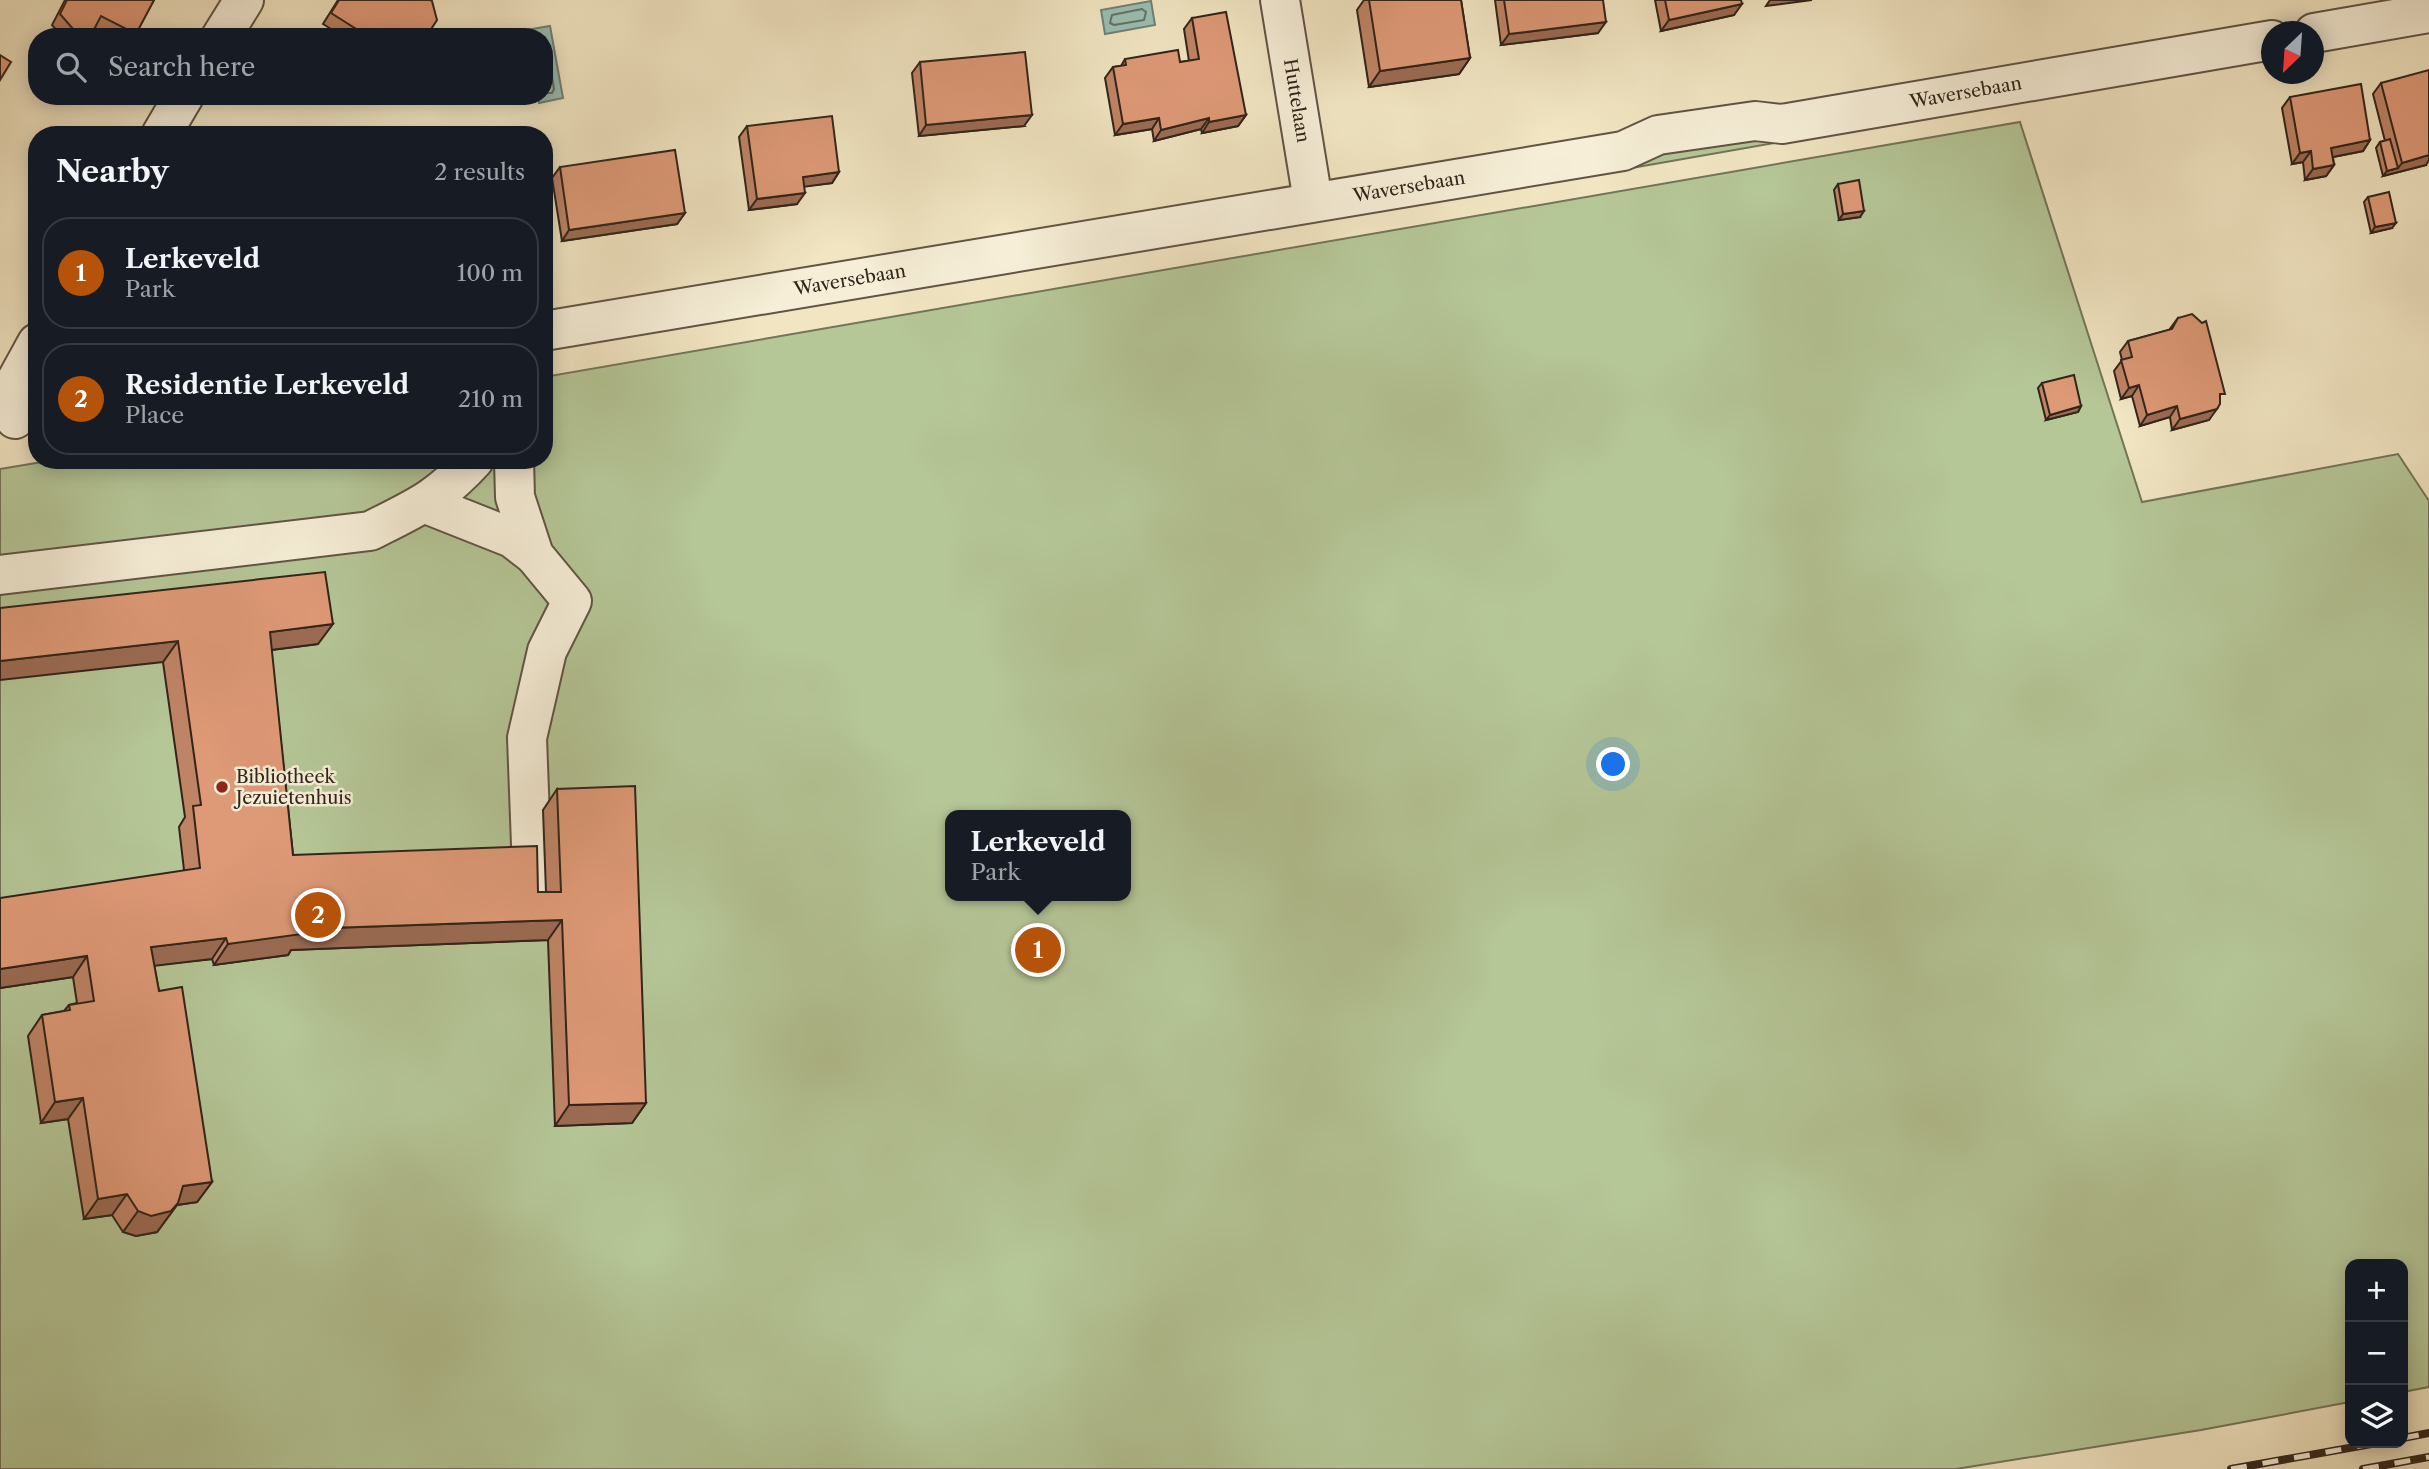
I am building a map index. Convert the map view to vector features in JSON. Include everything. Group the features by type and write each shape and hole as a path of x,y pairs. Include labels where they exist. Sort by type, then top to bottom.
{"street":[{"path":"227,28 244,0"},
{"name":"Huttelaan","path":"1280,0 1313,201"},
{"path":"2324,31 2429,13"},
{"name":"Waversebaan","path":"553,329 1623,151 1658,135 1755,121 1782,124 2261,42"},
{"path":"166,126 179,105"},
{"path":"17,419 10,392 28,359"},
{"path":"0,575 370,531 426,504 465,469"},
{"path":"514,469 515,497 534,555"},
{"path":"426,504 512,538 534,555 572,601 547,651 527,738 533,900"}],"green space":[{"path":"2020,122 2142,502 2398,454 2429,501 2429,1387 2408,1391 2408,1259 2345,1259 2345,1403 2201,1430 1956,1469 0,1469 0,469 28,464 28,469 553,469 553,375"},
{"path":"1740,134 1786,141 1626,169 1658,152"}],"water":[{"path":"1151,1 1155,25 1105,34 1101,10"},
{"path":"553,43 563,98 553,100"}],"building":[{"path":"67,0 154,0 139,28 124,28 101,16 95,28 72,28 60,14"},
{"path":"339,0 430,0 437,20 432,28 355,28 331,13"},
{"path":"1369,0 1461,0 1470,58 1380,71"},
{"path":"1504,0 1603,0 1606,22 1509,34"},
{"path":"1665,0 1741,0 1742,4 1669,20"},
{"path":"1226,12 1246,115 1209,122 1209,118 1161,130 1159,118 1123,124 1113,67 1126,65 1125,59 1178,50 1180,62 1199,59 1192,18"},
{"path":"1025,52 1032,115 926,125 920,62"},
{"path":"0,55 11,62 0,80"},
{"path":"2429,70 2429,155 2402,163 2381,83"},
{"path":"2361,84 2370,140 2331,148 2334,165 2313,169 2311,151 2300,153 2290,97"},
{"path":"832,116 839,172 803,177 805,193 757,199 747,126"},
{"path":"2390,139 2398,168 2387,171 2380,142"},
{"path":"675,150 685,213 569,230 560,167"},
{"path":"1859,180 1864,211 1843,214 1838,184"},
{"path":"2389,192 2396,223 2375,227 2368,197"},
{"path":"2192,314 2202,323 2206,321 2225,394 2220,394 2217,409 2180,419 2177,406 2147,415 2139,385 2129,388 2121,360 2132,357 2128,341 2172,329 2178,318"},
{"path":"2074,375 2081,406 2050,415 2042,383"},
{"path":"325,572 333,624 270,632 293,855 537,846 538,892 561,892 557,789 635,786 646,1103 569,1105 562,920 301,929 302,934 228,944 226,938 151,947 159,991 182,987 212,1182 183,1186 178,1203 171,1211 151,1216 138,1211 127,1194 98,1199 83,1098 55,1102 42,1015 70,1010 69,1005 94,1001 87,956 0,969 0,898 200,868 193,806 201,805 178,641 0,661 0,608"}],"railway":[{"path":"2408,1437 2429,1433"},
{"path":"2231,1469 2349,1448"},
{"path":"2363,1469 2429,1457"}],"place":[{"name":"Bibliotheek Jezuietenhuis","path":"222,787"},
{"name":"Residentie Lerkeveld","path":"318,915"},
{"name":"Lerkeveld","path":"1038,950"}]}
